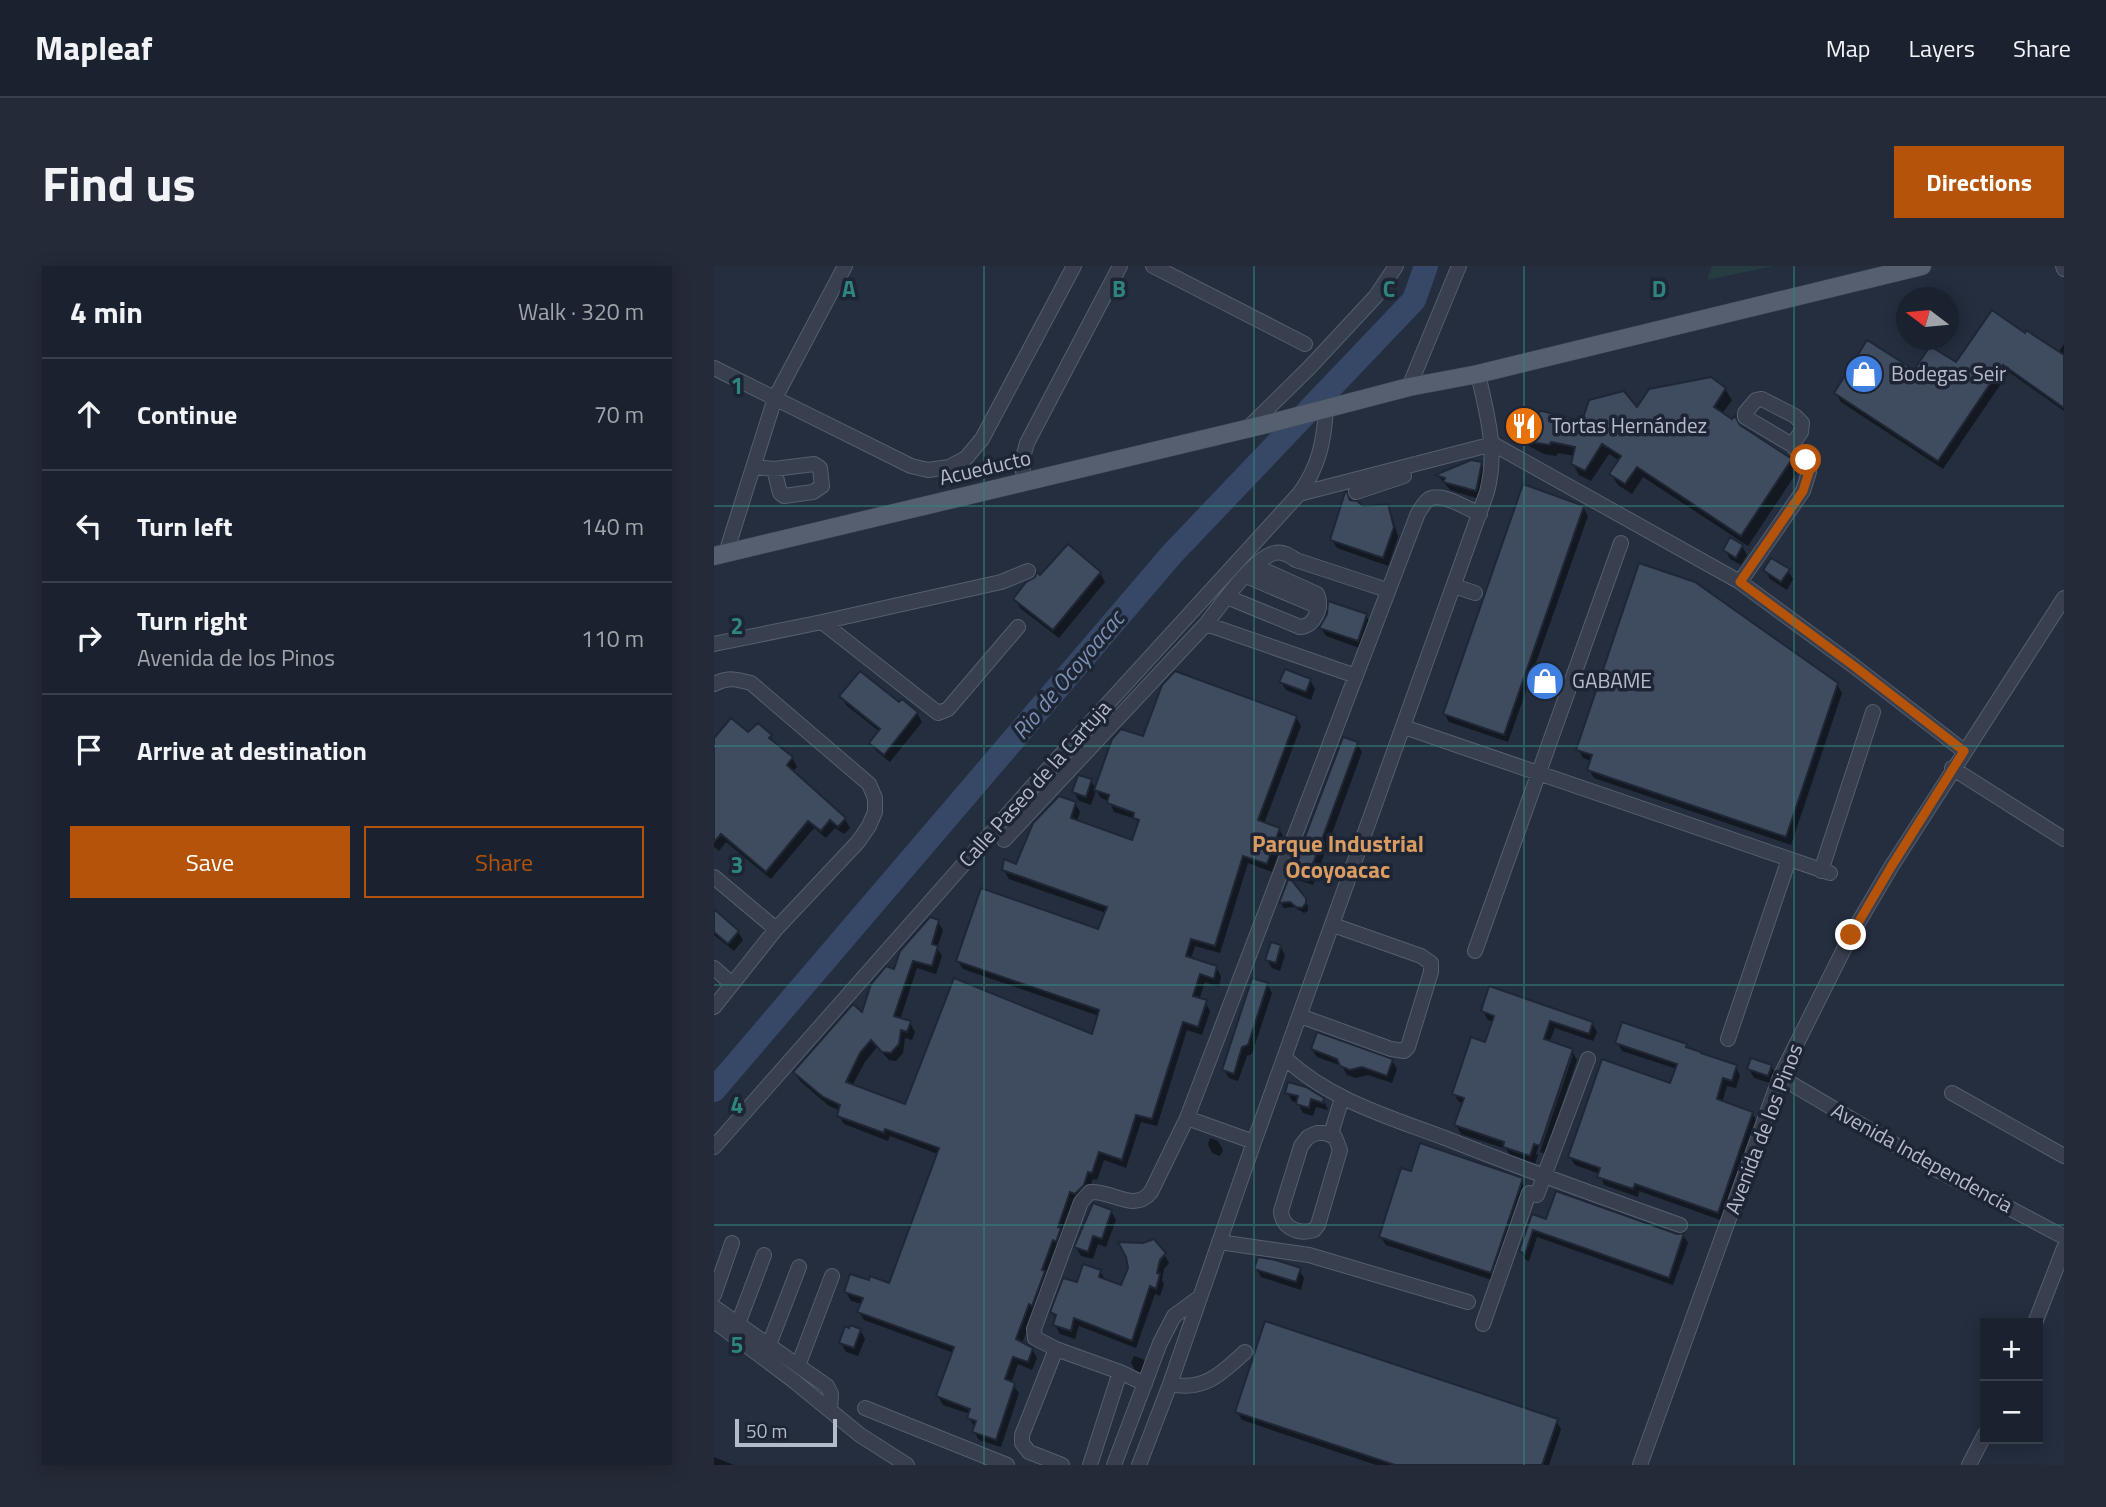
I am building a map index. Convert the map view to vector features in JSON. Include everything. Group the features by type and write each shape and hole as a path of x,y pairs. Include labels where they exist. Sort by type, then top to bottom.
{"main road":[{"name":"Acueducto","path":"720,555 1409,387 1478,373 1922,266"}],"street":[{"path":"720,555 754,467 775,398 845,266"},
{"path":"714,368 911,466 928,470 949,467 966,458 982,439 1074,266"},
{"path":"1026,482 1021,464 1027,443 1120,266"},
{"path":"1153,266 1305,344"},
{"path":"1257,425 1376,296 1396,266"},
{"path":"1409,387 1459,266"},
{"path":"1139,1465 1480,514 1491,478 1493,451 1478,373"},
{"name":"Calle Paseo de la Cartuja","path":"714,1147 1029,790 1299,494 1317,465 1324,441 1320,410"},
{"path":"1740,582 1803,491 1809,472 1806,460 1792,445"},
{"path":"1299,494 1493,451"},
{"path":"1356,492 1468,455 1493,451 1740,582 1964,751"},
{"path":"754,467 774,469"},
{"path":"1144,1384 1034,1338 1034,1329 1085,1196 1098,1191 1131,1202 1145,1199 1151,1192 1187,1118 1418,513 1427,500 1435,498 1449,500 1480,514"},
{"path":"1475,951 1620,543"},
{"path":"1004,840 1206,624 1250,571 1273,553 1283,552 1296,560 1387,590"},
{"path":"714,644 989,585 1028,571"},
{"path":"1227,597 1300,627 1311,623 1320,600 1313,591 1250,571"},
{"path":"1454,586 1475,593"},
{"name":"Avenida de los Pinos","path":"1640,1465 1780,1077 1851,935 1952,768 2064,598"},
{"path":"822,622 937,713 948,709 1018,627"},
{"path":"1206,624 1356,676"},
{"path":"714,684 725,679 751,683 869,784 875,798 875,812 858,842 776,929 714,1007"},
{"path":"1404,727 1825,872 1873,712"},
{"path":"1952,768 2064,839"},
{"path":"1728,1040 1789,859"},
{"path":"714,877 776,929"},
{"path":"1300,1016 1391,1049 1404,1051 1408,1047 1432,972 1431,963 1421,956 1333,925"},
{"path":"714,968 732,984"},
{"path":"1285,1058 1304,1076 1342,1098 1544,1177 1680,1225"},
{"path":"1483,1324 1529,1193 1537,1195 1588,1059"},
{"name":"Avenida Independencia","path":"1780,1077 1941,1172 2064,1237"},
{"path":"1952,1093 2064,1156"},
{"path":"1331,1134 1342,1098"},
{"path":"1187,1118 1254,1142"},
{"path":"1317,1133 1331,1134 1338,1142 1340,1150 1318,1224 1309,1232 1287,1227 1282,1221 1280,1211 1301,1146 1308,1137 1317,1133"},
{"path":"714,1295 732,1242"},
{"path":"1219,1242 1309,1255 1468,1302"},
{"path":"2037,1318 2064,1248"},
{"path":"738,1324 764,1255"},
{"path":"769,1345 799,1267"},
{"path":"798,1366 832,1276"},
{"path":"1114,1465 1160,1343 1174,1316 1200,1297"},
{"path":"714,1307 827,1385 831,1394 830,1410"},
{"path":"714,1321 860,1435 907,1465"},
{"path":"1056,1349 1022,1443 1029,1452 1062,1465"},
{"path":"1170,1384 1186,1388 1204,1383 1224,1371 1245,1352"},
{"path":"1090,1465 1120,1372"},
{"path":"864,1408 1007,1465"},
{"path":"1969,1465 1980,1444"}],"green space":[{"path":"1712,266 1774,266 1707,280"}],"building":[{"path":"1992,310 2064,355 2064,408 2003,365 1938,461 1834,393 1867,340 1914,370 1927,350 1936,350 1956,362"},
{"path":"1711,377 1726,388 1714,407 1732,419 1735,416 1740,425 1792,459 1741,536 1637,467 1625,484 1609,474 1621,456 1602,444 1585,471 1571,464 1575,447 1551,442 1550,445 1536,443 1512,431 1514,417 1542,411 1582,421 1589,400 1624,391 1637,407 1649,389"},
{"path":"1471,460 1482,462 1476,491 1443,482 1445,478 1435,475"},
{"path":"1523,484 1584,506 1504,735 1443,714"},
{"path":"1345,492 1350,500 1363,506 1388,504 1394,527 1383,558 1330,540"},
{"path":"1730,537 1743,545 1736,558 1723,550"},
{"path":"1068,544 1101,572 1053,630 1013,599 1026,582 1035,577 1037,572 1040,575"},
{"path":"1771,558 1790,569 1781,582 1763,570"},
{"path":"1639,563 1695,582 1838,683 1786,837 1587,770 1592,755 1576,750"},
{"path":"1328,601 1367,614 1358,641 1319,628 1327,614"},
{"path":"1285,669 1311,679 1306,692 1279,682"},
{"path":"860,671 899,702 902,699 918,712 884,755 869,743 880,729 839,696"},
{"path":"1175,671 1297,716 1258,820 1280,828 1267,864 1243,856 1215,946 1191,939 1186,956 1217,966 1214,979 1200,974 1193,996 1207,1000 1198,1027 1183,1022 1152,1119 1136,1115 1122,1160 1099,1152 1092,1173 1088,1172 1084,1185 1075,1194 1070,1192 1058,1227 1061,1228 1056,1242 1053,1240 1032,1306 1029,1304 1016,1339 1033,1348 1028,1362 1013,1357 1005,1379 1015,1383 996,1440 972,1432 976,1421 967,1418 970,1409 936,1396 954,1347 857,1312 863,1298 844,1292 850,1274 869,1280 870,1276 889,1283 939,1148 885,1129 884,1133 837,1116 840,1105 823,1097 793,1072 853,1004 862,1012 871,984 886,966 894,969 900,951 930,917 939,920 932,944 938,946 932,966 913,961 894,1016 911,1021 907,1032 901,1030 899,1044 891,1053 882,1052 871,1040 860,1053 846,1082 905,1104 954,978 1092,1034 1099,1010 956,961 981,888 1098,929 1107,907 1002,870 1004,859 1016,864 1033,823 1059,796 1076,802 1071,818 1132,840 1139,820 1133,818 1134,813 1107,803 1109,795 1094,790 1112,739 1121,729 1143,736 1162,685"},
{"path":"731,718 748,732 758,723 772,735 769,738 793,757 787,765 846,818 838,827 830,820 821,831 808,821 766,872 721,834 714,842 714,738"},
{"path":"1343,737 1358,742 1308,877 1292,871"},
{"path":"1078,775 1092,779 1086,797 1072,792"},
{"path":"1289,877 1306,898 1302,908 1290,902 1279,903"},
{"path":"714,909 739,931 728,944 714,932"},
{"path":"1271,942 1281,945 1276,963 1265,960"},
{"path":"1252,978 1268,983 1248,1045 1242,1047 1234,1074 1222,1070"},
{"path":"1489,986 1593,1022 1589,1034 1550,1021 1544,1039 1573,1049 1540,1146 1534,1144 1530,1156 1503,1147 1504,1142 1454,1125 1464,1098 1452,1094 1471,1037 1485,1042 1494,1016 1481,1011"},
{"path":"1622,1022 1687,1044 1686,1047 1737,1065 1732,1081 1723,1078 1717,1099 1753,1112 1718,1213 1635,1184 1633,1189 1597,1177 1600,1168 1568,1157 1602,1059 1670,1083 1677,1064 1615,1043"},
{"path":"1317,1032 1393,1059 1387,1076 1362,1067 1350,1070 1340,1066 1337,1059 1311,1049"},
{"path":"1751,1058 1772,1065 1768,1076 1747,1069"},
{"path":"1288,1082 1306,1087 1324,1098 1323,1103 1311,1099 1309,1108 1296,1104 1298,1096 1285,1093"},
{"path":"1420,1143 1523,1178 1491,1273 1379,1237 1401,1168 1411,1171"},
{"path":"1556,1191 1677,1234 1684,1233 1669,1278 1533,1230 1525,1254 1519,1251 1532,1214 1546,1219"},
{"path":"1093,1203 1112,1210 1102,1239 1093,1236 1088,1252 1074,1247"},
{"path":"1154,1239 1166,1253 1160,1260 1156,1289 1150,1286 1132,1341 1074,1318 1071,1331 1053,1325 1056,1315 1050,1312 1063,1278 1077,1282 1083,1264 1101,1270 1099,1277 1121,1285 1128,1268 1118,1242 1143,1243"},
{"path":"1258,1257 1301,1268 1296,1282 1254,1269"},
{"path":"1265,1321 1558,1419 1542,1465 1395,1465 1235,1412"},
{"path":"850,1325 861,1329 854,1348 839,1343 845,1326 849,1328"}],"waterway":[{"name":"Rio de Ocoyoacac","path":"714,1090 1172,554 1414,300 1426,266"}],"place":[{"name":"Bodegas Seir","path":"1864,374"},
{"name":"Tortas Hernández","path":"1524,426"},
{"name":"GABAME","path":"1545,681"}],"district":[{"name":"Parque Industrial Ocoyoacac","path":"1338,857"}],"route":[{"path":"1806,460 1809,472 1803,491 1740,582 1964,751 1851,935"}]}
